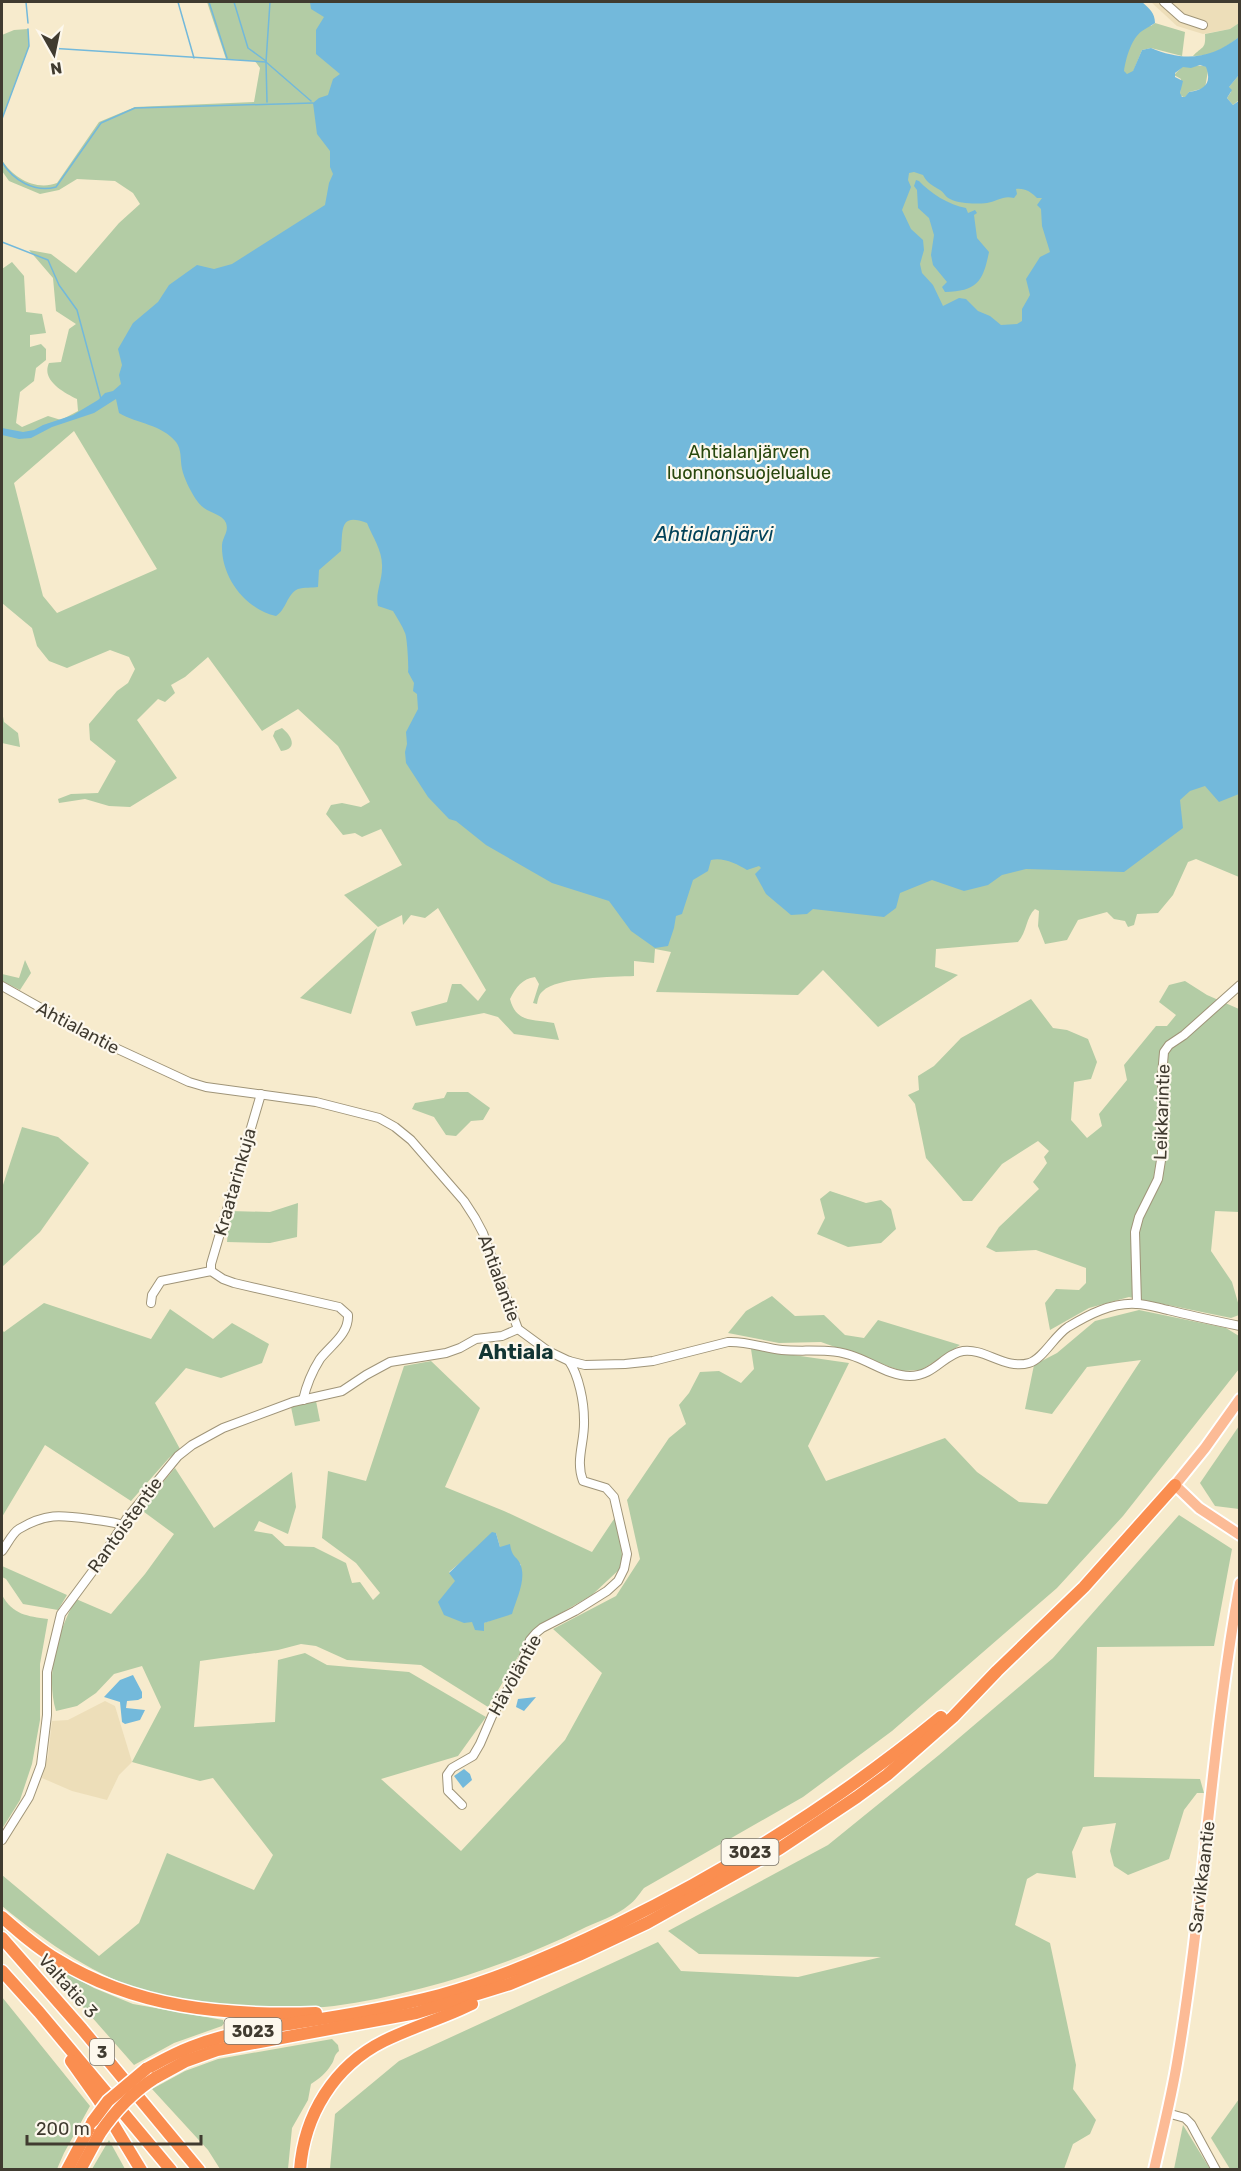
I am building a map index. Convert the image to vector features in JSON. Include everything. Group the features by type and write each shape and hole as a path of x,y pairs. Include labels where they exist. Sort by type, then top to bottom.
{"highway":[{"name":"3023","path":"151,2074 218,2050 416,2013 510,1984 647,1923 779,1849 857,1797 953,1717 1084,1587 1175,1485"},
{"name":"3023","path":"151,2074 191,2047 212,2040 240,2033 365,2012 440,1995 527,1965 643,1912 771,1840 881,1765 997,1671"},
{"path":"2,1917 55,1958 82,1974 134,1995 186,2007 221,2012 279,2014 365,2012"},
{"name":"Valtatie 3","path":"2,1938 200,2169"},
{"name":"3","path":"2,1971 171,2169"},
{"path":"300,2169 306,2134 315,2111 337,2078 352,2062 383,2041 468,2006 510,1984"},
{"path":"39,2012 98,2099 141,2169"},
{"path":"67,2169 93,2121 108,2101 136,2076 151,2074"},
{"path":"80,2169 100,2133 151,2074"}],"main road":[{"path":"1239,1399 1205,1448 1175,1485 1199,1508 1239,1535"},
{"name":"Sarvikkaantie","path":"1154,2169 1167,2113 1189,1989 1239,1583"}],"street":[{"path":"1164,2 1182,18 1203,25"},
{"name":"Leikkarintie","path":"1137,1304 1135,1232 1139,1217 1158,1179 1162,1154 1164,1052 1239,985"},
{"name":"Ahtialantie","path":"2,986 96,1039 189,1082 207,1087 316,1102 379,1118 395,1127 411,1140 464,1201 475,1218 483,1233 518,1329 548,1351 569,1361 585,1365 642,1363 705,1347 740,1341 784,1350 830,1351 851,1355 865,1363 907,1376 920,1376 960,1351 969,1351 1004,1363 1020,1365 1031,1363 1059,1333 1096,1312 1119,1306 1137,1304 1239,1326"},
{"name":"Kraatarinkuja","path":"211,1271 211,1264 261,1094"},
{"path":"151,1303 152,1295 161,1281 211,1271 234,1283 339,1307 348,1315 345,1330 320,1360 303,1400"},
{"name":"Rantoistentie","path":"2,1840 26,1803 41,1765 47,1715 47,1672 61,1614 98,1564 122,1525 178,1456 192,1445 237,1421 267,1410 342,1391 390,1362 450,1352 476,1339 502,1335 518,1329"},
{"name":"Hävöläntie","path":"462,1805 448,1791 447,1775 452,1768 473,1756 492,1716 518,1672 530,1640 542,1628 607,1591 618,1581 627,1562 620,1516 614,1497 606,1488 583,1481 580,1473 579,1460 585,1420 576,1375 569,1361"},
{"path":"576,1375 585,1365"},
{"path":"2,1551 16,1530 51,1515 111,1521 122,1525"},
{"path":"1167,2113 1185,2118 1191,2124 1216,2169"}],"shaded area":[{"path":"1151,2 1239,2 1239,23 1230,29 1203,34 1177,26"},
{"path":"105,1701 115,1706 132,1762 119,1775 107,1800 72,1791 42,1778 48,1756 52,1721 68,1720"}],"green space":[{"name":"Ahtialanjärvi","path":"207,2 1120,2 1151,26 1155,23 1185,32 1182,56 1151,48 1142,50 1133,72 1239,462 1239,877 1196,859 1188,862 1173,895 1158,913 1137,914 1134,925 1128,927 1125,921 1114,919 1107,912 1078,920 1067,940 1045,944 1038,926 1039,911 1035,909 1018,942 936,949 935,967 958,975 878,1027 823,970 798,995 656,992 671,952 655,949 654,963 634,961 634,976 572,980 560,983 542,992 537,1004 533,1003 539,984 535,977 526,980 517,987 510,999 513,1007 516,1012 526,1018 554,1023 559,1040 514,1034 498,1017 484,1013 416,1026 411,1012 447,1002 452,984 461,984 478,1001 486,990 438,908 425,918 411,915 403,925 402,915 378,927 344,895 402,865 381,829 362,837 355,833 343,835 326,814 331,805 342,803 361,807 370,802 338,746 298,709 262,731 208,657 185,677 171,685 175,693 165,702 158,699 137,720 177,778 130,807 109,806 85,799 59,803 58,799 71,794 98,793 116,761 90,740 89,724 117,691 128,683 135,669 129,657 110,650 67,668 49,661 37,646 32,628 2,603 2,269 12,262 24,276 26,312 42,314 46,333 30,335 30,347 41,344 46,349 46,360 36,368 34,381 20,392 16,423 22,427 48,416 61,420 78,411 77,399 55,385 47,369 49,363 61,362 69,329 76,324 56,311 53,278 29,250 51,254 76,273 119,223 140,204 133,193 115,181 77,179 59,190 40,194 9,181 2,171 2,160 12,172 26,181 49,185 57,183 99,122 135,107 254,102 260,68 255,61 226,59","holes":["74,431 157,569 57,613 43,596 14,483"]},
{"path":"1239,23 1239,37 1212,53 1193,56 1203,47 1205,34 1230,29"},
{"path":"28,29 29,46 2,119 2,35 14,30"},
{"path":"1183,66 1204,66 1208,71 1205,88 1189,92 1185,98 1180,95 1181,79 1174,75"},
{"path":"1239,75 1239,100 1233,105 1227,98 1231,92 1228,88"},
{"path":"2,711 4,722 18,733 20,747 2,743"},
{"path":"282,728 288,734 292,745 287,750 281,751 273,736 275,731"},
{"path":"377,928 351,1014 300,998"},
{"path":"25,960 31,973 20,990 2,981 2,974 19,978"},
{"path":"1185,981 1207,995 1239,1009 1239,1212 1215,1211 1211,1251 1232,1282 1239,1306 1239,1315 1231,1318 1129,1297 1089,1308 1050,1330 1045,1303 1056,1289 1079,1290 1086,1283 1086,1268 1036,1250 996,1252 986,1247 999,1227 1039,1189 1033,1182 1047,1163 1044,1157 1049,1151 1038,1141 1002,1164 972,1201 963,1201 926,1158 915,1104 908,1095 919,1090 918,1076 934,1066 961,1038 1031,999 1053,1028 1067,1030 1088,1039 1097,1062 1091,1079 1074,1082 1071,1120 1087,1138 1102,1126 1099,1114 1127,1080 1124,1065 1156,1026 1167,1026 1176,1015 1159,1002 1169,985"},
{"path":"447,1092 468,1092 490,1108 483,1120 471,1121 456,1136 446,1135 434,1117 412,1109 415,1103 444,1098"},
{"path":"22,1127 58,1137 89,1163 40,1232 2,1267 2,1188"},
{"path":"830,1191 866,1203 881,1200 891,1209 896,1229 881,1243 848,1247 817,1234 825,1218 820,1199"},
{"path":"298,1203 297,1237 270,1243 227,1242 230,1211 270,1212"},
{"path":"772,1296 795,1316 824,1315 845,1335 864,1338 878,1320 960,1345 921,1370 902,1371 821,1342 779,1343 728,1333 746,1311"},
{"path":"44,1303 151,1339 170,1309 213,1339 232,1323 269,1344 262,1363 221,1378 186,1368 155,1403 180,1449 169,1458 131,1501 45,1445 2,1517 2,1330 4,1332"},
{"path":"1139,1310 1226,1328 1239,1336 1239,1369 1123,1516 1057,1588 892,1731 803,1797 644,1888 624,1909 522,1956 428,1987 329,2007 258,2007 188,2001 133,1987 74,1958 2,1906 2,1875 99,1956 139,1923 167,1853 254,1890 273,1855 213,1778 200,1781 132,1762 161,1707 142,1666 114,1674 96,1693 77,1706 56,1711 52,1683 55,1653 70,1611 76,1599 111,1614 145,1574 174,1534 140,1509 175,1468 214,1528 292,1472 296,1507 288,1534 259,1521 254,1531 272,1534 285,1546 314,1547 346,1563 352,1583 360,1582 373,1600 380,1593 356,1563 322,1538 328,1471 366,1481 404,1366 431,1361 480,1408 445,1487 504,1511 592,1552 618,1513 623,1566 592,1595 535,1628 488,1707 421,1665 347,1660 316,1646 301,1644 278,1650 200,1661 194,1727 275,1722 278,1660 305,1653 327,1665 409,1672 486,1717 458,1756 381,1779 461,1851 565,1740 602,1673 553,1629 616,1596 640,1559 627,1500 669,1438 686,1424 679,1405 689,1393 700,1372 719,1371 741,1383 754,1369 751,1349 849,1363 808,1446 826,1481 945,1438 977,1472 1019,1502 1047,1504 1141,1360 1087,1367 1052,1414 1025,1409 1034,1365 1057,1353 1095,1321","holes":["496,1533 500,1547 521,1565 489,1621 484,1623 454,1618 442,1600 456,1581 449,1572"]},
{"path":"316,1401 320,1421 295,1426 291,1407"},
{"path":"1239,1426 1239,1509 1215,1506 1200,1483"},
{"path":"1179,1515 1232,1549 1214,1646 1097,1647 1094,1777 1200,1779 1204,1793 1197,1793 1184,1810 1169,1859 1128,1875 1114,1866 1110,1851 1116,1823 1083,1827 1072,1852 1076,1878 1037,1873 1027,1879 1015,1925 1050,1943 1076,2065 1073,2089 1096,2120 1090,2134 1073,2144 1064,2169 330,2169 335,2114 399,2061 658,1942 681,1971 798,1977 881,1957 699,1954 668,1931 828,1845 939,1755 1053,1658"},
{"path":"2,1566 67,1595 58,1610 23,1604 6,1579 2,1577"},
{"path":"2,1595 16,1611 48,1619 40,1664 40,1720 32,1764 20,1800 2,1829"},
{"path":"56,1967 94,1988 133,2004 223,2020 224,2023 222,2026 174,2043 134,2065 53,1973"},
{"path":"2,1997 90,2106 57,2169 2,2169"},
{"path":"332,2039 338,2045 339,2051 327,2071 311,2084 308,2100 292,2128 288,2169 220,2169 208,2150 152,2089 185,2071 218,2059"},
{"path":"1239,2099 1239,2169 1230,2169 1211,2138"},
{"path":"1183,2125 1210,2169 1174,2169"},
{"path":"109,2140 125,2169 92,2169"}],"water":[{"name":"Ahtialanjärvi","path":"310,2 1142,2 1153,14 1155,23 1138,34 1132,44 1124,71 1127,74 1133,71 1142,50 1151,48 1175,55 1197,56 1218,50 1239,37 1239,75 1229,87 1232,90 1227,98 1233,105 1240,100 1239,794 1219,802 1205,786 1190,791 1180,800 1183,828 1124,872 1026,869 1002,875 988,885 964,891 932,880 900,893 896,908 884,917 813,909 807,914 791,915 766,894 755,874 761,868 759,866 747,870 725,860 711,860 708,871 693,880 682,914 676,916 668,946 655,948 631,931 609,901 552,883 486,845 456,821 449,819 428,797 406,763 406,732 418,709 417,694 413,691 414,683 408,672 404,630 393,611 378,606 377,597 382,562 367,523 358,520 347,521 343,530 341,551 319,570 318,587 300,588 294,591 276,616 254,606 245,599 230,580 222,545 226,523 203,507 195,498 184,476 180,451 176,442 163,431 119,413 116,399 94,413 52,427 31,438 19,439 2,435 2,428 23,432 34,430 73,415 98,400 105,393 113,391 121,384 119,375 122,365 118,349 133,323 158,302 169,285 197,265 214,269 232,264 325,205 333,174 330,167 330,151 317,134 313,103 328,95 333,79 340,74 316,54 316,30 324,17 311,9","holes":["1200,65 1206,67 1208,73 1206,85 1182,97 1180,93 1183,81 1175,77 1175,73 1183,67 1191,68","909,173 923,175 948,198 958,202 983,203 1014,198 1017,194 1016,189 1025,190 1037,198 1042,198 1037,205 1041,209 1042,226 1050,252 1040,257 1026,279 1030,295 1022,309 1022,321 1017,324 1001,325 990,316 978,311 966,299 959,298 943,306 933,285 922,273 920,264 924,250 923,240 911,229 902,210 911,187 908,180"]},
{"path":"916,180 940,198 966,208 968,213 975,210 977,213 974,215 977,238 989,252 981,278 965,290 945,292 942,287 947,282 933,265 931,255 934,235 929,218 918,208 917,190 914,186"},
{"path":"492,1532 496,1533 500,1547 510,1544 521,1566 521,1584 512,1614 484,1623 484,1631 475,1630 472,1622 464,1623 444,1615 438,1602 455,1581 449,1573"},
{"path":"133,1675 142,1692 142,1698 127,1701 126,1708 145,1710 140,1720 125,1724 122,1722 120,1702 104,1697 120,1680"},
{"path":"536,1697 524,1711 516,1707 518,1699"},
{"path":"464,1769 470,1774 472,1780 463,1788 454,1776"}],"waterway":[{"path":"26,2 28,23"},
{"path":"178,2 194,58"},
{"path":"209,2 227,58"},
{"path":"234,2 248,48 266,61"},
{"path":"267,102 266,62 270,2"},
{"path":"2,119 29,46 28,29"},
{"path":"49,48 266,62 311,101"},
{"path":"2,162 25,184 40,188 56,187 101,123 135,108 313,103"},
{"path":"2,242 48,260 59,285 77,310 101,399"}],"district":[{"name":"Ahtiala","path":"516,1352"}],"park label":[{"name":"Ahtialanjärven luonnonsuojelualue","path":"749,462"}]}
